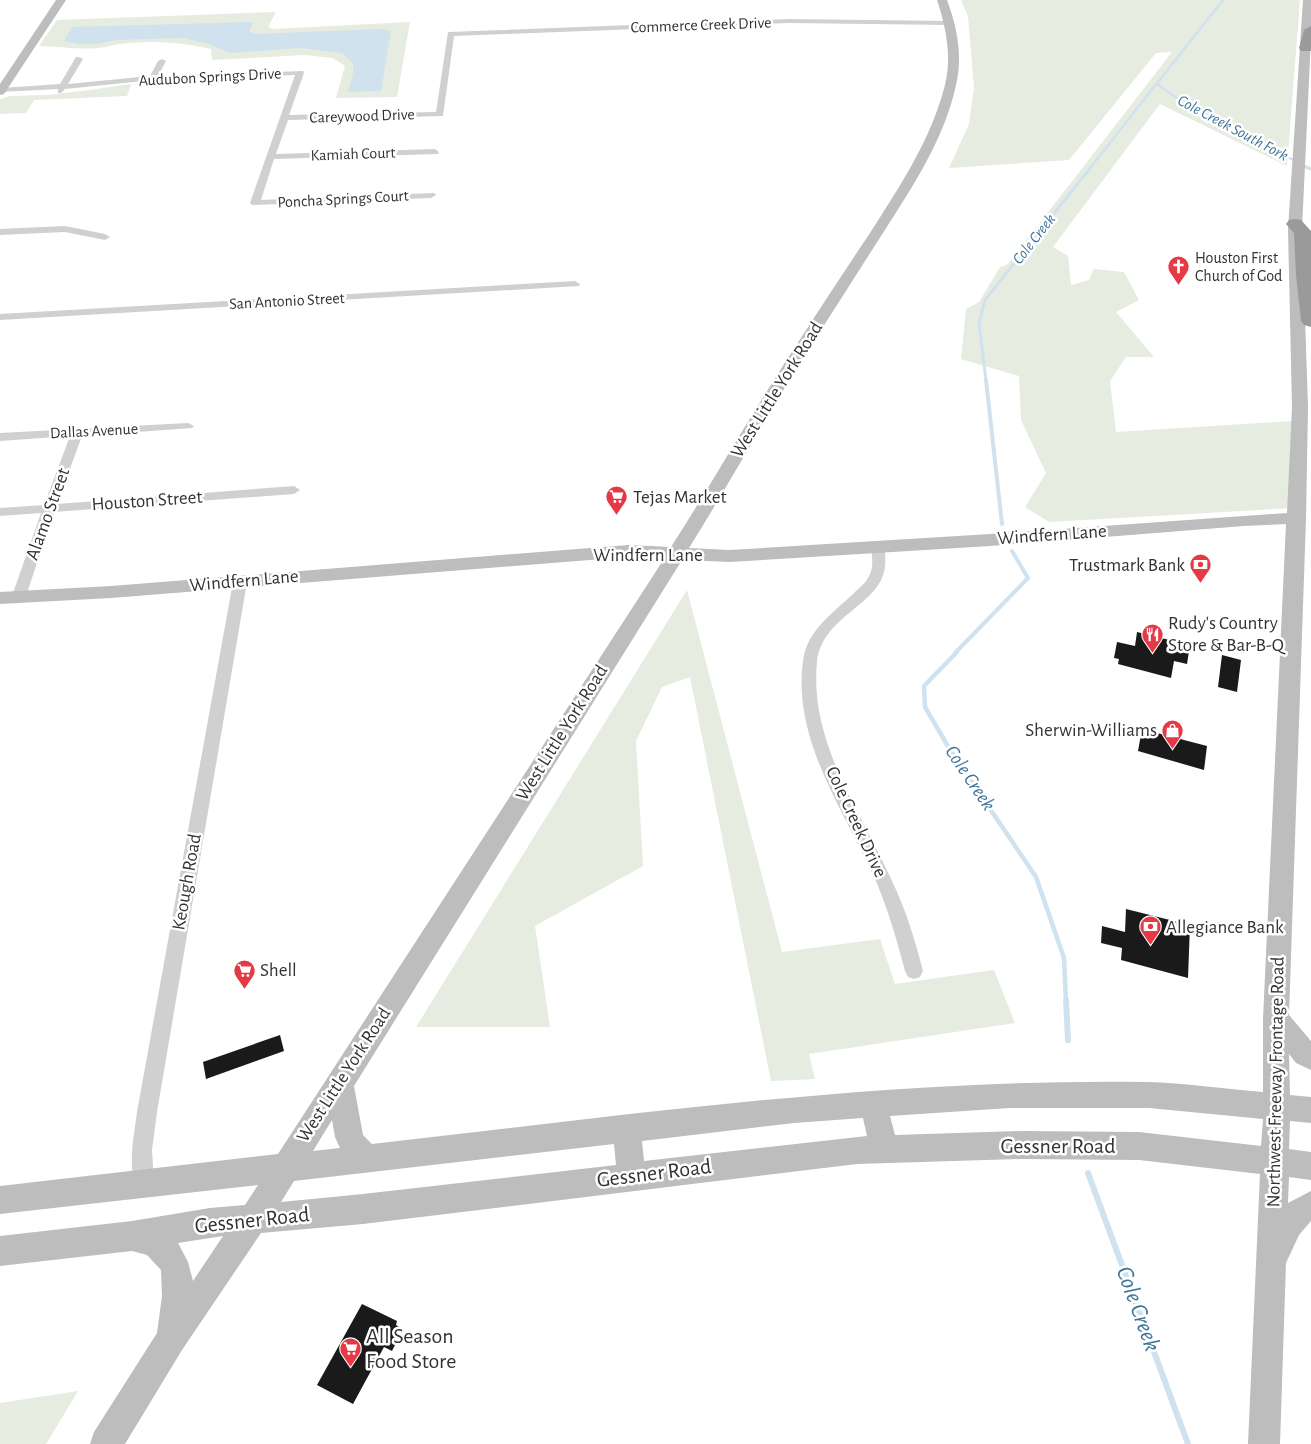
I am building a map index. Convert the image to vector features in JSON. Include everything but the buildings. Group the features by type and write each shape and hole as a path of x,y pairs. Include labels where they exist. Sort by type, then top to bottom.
{"highway":[{"path":"1306,48 1311,30"},
{"path":"1295,224 1303,232 1305,276 1311,320"}],"main road":[{"path":"0,92 61,0"},
{"name":"West Little York Road","path":"106,1444 171,1339 253,1219 676,554 789,368 890,211 937,130 951,84 954,56 950,23 942,0"},
{"name":"Northwest Freeway Frontage Road","path":"1264,1444 1277,1107 1274,1070 1300,407 1295,224 1308,0"},
{"name":"Windfern Lane","path":"0,598 111,592 628,551 730,556 990,540 1244,520 1297,518"},
{"path":"1276,1020 1305,1054 1311,1058"},
{"path":"340,1082 349,1137 352,1144 366,1158"},
{"path":"0,1200 794,1110 1009,1094 1149,1095 1311,1110"},
{"path":"873,1104 884,1150"},
{"path":"627,1129 631,1175"},
{"name":"Gessner Road","path":"0,1251 132,1236 253,1219 363,1209 631,1175 856,1150 1021,1145 1139,1146 1311,1166"},
{"path":"1272,1262 1289,1224 1307,1207 1311,1206"},
{"path":"132,1236 156,1244 170,1254 174,1263 179,1282 171,1339"}],"street":[{"name":"Commerce Creek Drive","path":"440,114 451,34 789,21 950,23"},
{"path":"62,89 79,59"},
{"path":"153,78 162,61"},
{"name":"Audubon Springs Drive","path":"0,92 62,89 153,78 300,73 284,118"},
{"name":"Careywood Drive","path":"284,118 440,114"},
{"path":"271,157 284,118"},
{"name":"Kamiah Court","path":"271,157 435,152"},
{"name":"Poncha Springs Court","path":"271,157 255,203 431,195"},
{"path":"0,232 65,229 105,237"},
{"name":"San Antonio Street","path":"0,317 575,284"},
{"name":"Dallas Avenue","path":"0,437 188,426"},
{"name":"Alamo Street","path":"19,596 78,432"},
{"name":"Houston Street","path":"0,512 294,490"},
{"name":"Cole Creek Drive","path":"878,546 878,568 872,583 828,623 816,640 810,662 809,686 812,713 825,754 842,800 885,882 898,916 914,971"},
{"name":"Keough Road","path":"144,1183 142,1150 148,1112 240,582"}],"shaded area":[{"path":"961,0 1300,0 1287,166 1160,104 1053,247 1068,256 1071,285 1089,280 1094,269 1124,272 1139,300 1116,312 1154,357 1126,357 1110,381 1116,432 1293,421 1292,508 1049,522 1025,507 1046,473 1021,420 1019,376 961,359 966,309 979,302 1000,267 1008,264 1172,52 1156,53 1069,160 949,168 969,124 974,88 968,16"},
{"path":"276,12 268,27 272,29 410,22 397,97 336,98 345,66 333,58 305,55 212,60 211,49 165,42 119,44 102,48 39,46 57,20"},
{"path":"131,84 127,96 34,100 26,113 0,114 0,99 10,96 47,95"},
{"path":"687,590 782,952 880,939 895,984 994,970 1015,1023 809,1054 815,1079 771,1081 690,677 662,687 636,741 643,866 535,926 550,1027 416,1027"},
{"path":"78,1391 46,1444 0,1444 0,1403"}],"water":[{"path":"253,22 249,32 257,34 380,29 391,31 381,91 348,92 353,73 353,63 342,53 301,48 231,53 209,44 183,38 117,40 95,44 78,44 64,41 72,27"}],"waterway":[{"name":"Cole Creek","path":"1090,168 1223,0"},
{"name":"Cole Creek South Fork","path":"1157,84 1187,105 1309,168"},
{"name":"Cole Creek","path":"986,381 979,323 985,300 1091,167"},
{"name":"Cole Creek South Fork","path":"1306,167 1311,169"},
{"name":"Cole Creek","path":"986,380 1002,524"},
{"name":"Cole Creek","path":"955,653 1028,578 1012,551"},
{"name":"Cole Creek","path":"957,652 924,686 925,707 949,748 1036,877 1064,958 1066,1001"},
{"name":"Cole Creek","path":"1066,1000 1068,1040"},
{"name":"Cole Creek","path":"1088,1173 1188,1444"}],"place":[{"name":"Houston First Church of God","path":"1179,286"},
{"name":"Tejas Market","path":"617,516"},
{"name":"Trustmark Bank","path":"1201,584"},
{"name":"Rudy's Country Store & Bar-B-Q","path":"1152,653"},
{"name":"Sherwin-Williams","path":"1173,749"},
{"name":"Allegiance Bank","path":"1150,946"},
{"name":"Shell","path":"244,989"},
{"name":"All Season Food Store","path":"350,1368"}]}
